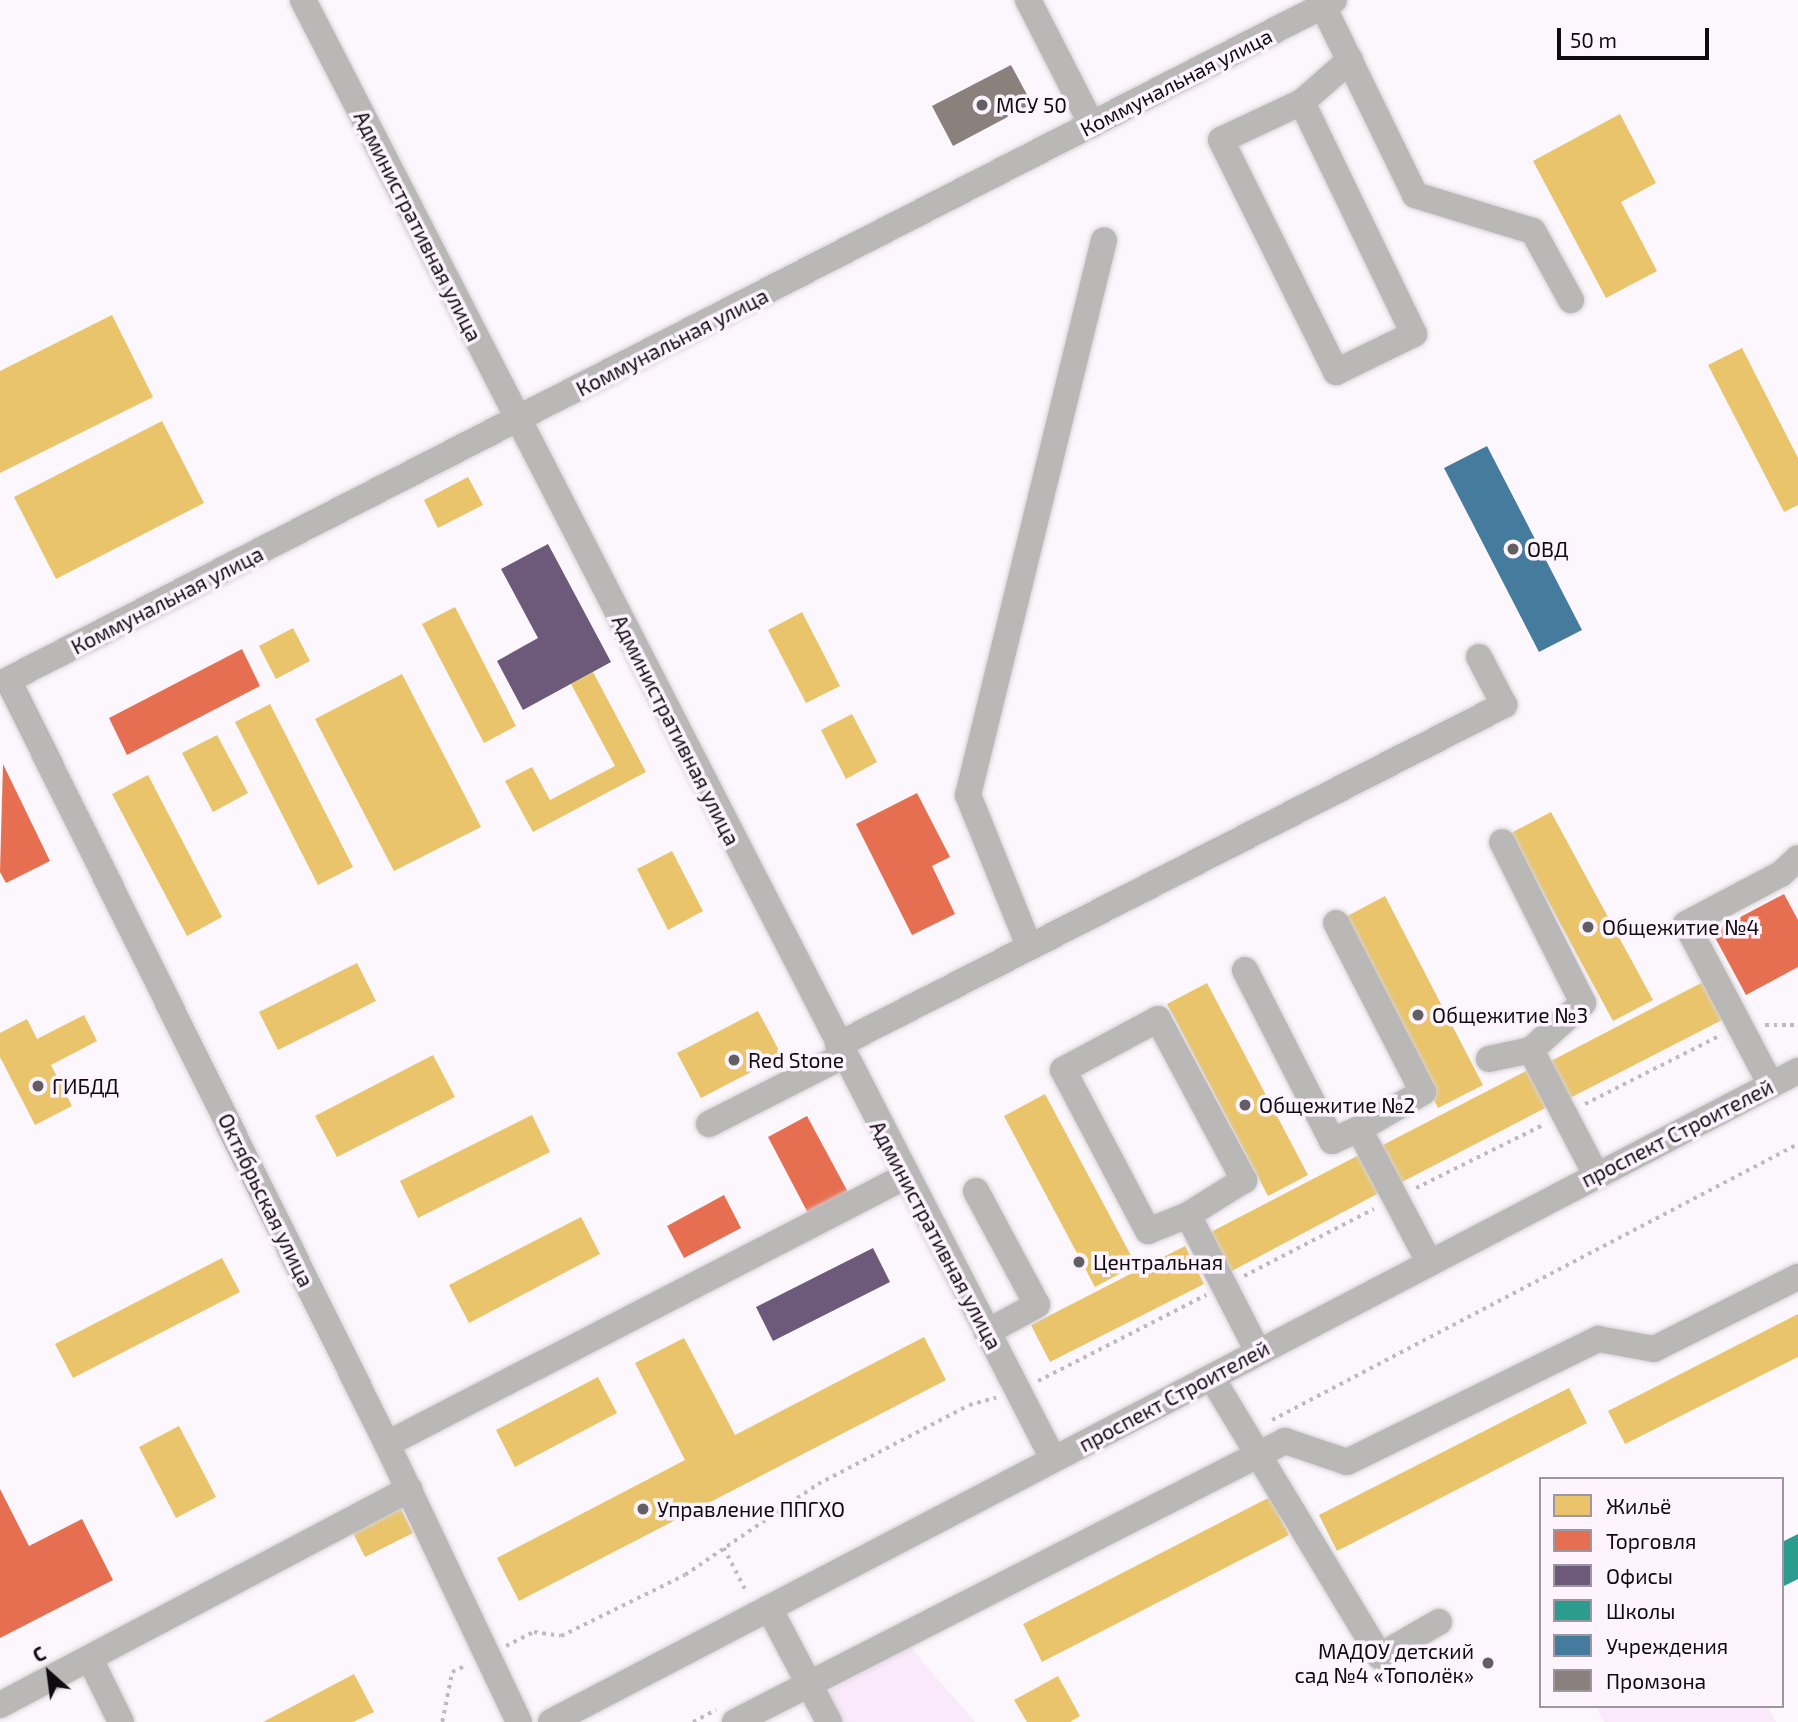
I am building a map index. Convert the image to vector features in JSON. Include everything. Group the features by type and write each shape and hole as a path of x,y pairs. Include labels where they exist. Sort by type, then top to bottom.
{"street":[{"name":"Административная улица","path":"303,0 904,1177 1053,1459"},
{"path":"1028,0 1091,125"},
{"name":"Коммунальная улица","path":"8,680 518,421 1329,3"},
{"path":"1329,3 1350,60 1415,195 1534,231 1572,300"},
{"path":"1302,102 1414,334 1336,372 1220,140 1302,102 1350,60"},
{"path":"1029,946 968,795 1104,240"},
{"path":"709,1124 1029,946 1504,705 1479,657"},
{"name":"Октябрьская улица","path":"8,680 387,1444 519,1722"},
{"path":"1489,1059 1531,1050 1583,1003 1502,842"},
{"path":"1771,1085 1739,1026 1677,931 1781,874 1798,858"},
{"path":"1245,970 1332,1141 1359,1129 1423,1092 1336,923"},
{"path":"1158,1019 1244,1180 1188,1215 1148,1231 1063,1070 1158,1019"},
{"path":"1531,1050 1596,1175"},
{"name":"проспект Строителей","path":"551,1722 1798,1071"},
{"path":"1359,1129 1429,1262"},
{"path":"387,1444 904,1177"},
{"path":"976,1191 1037,1305 986,1332"},
{"path":"1188,1215 1258,1352"},
{"path":"735,1722 1285,1441 1347,1462 1598,1339 1654,1349 1798,1277"},
{"path":"1212,1378 1256,1456 1380,1656 1439,1622"},
{"path":"0,1705 409,1489"},
{"path":"769,1608 830,1722"},
{"path":"90,1659 121,1722"}],"path":[{"path":"442,1722 452,1672 534,1632 561,1636 685,1575 818,1484 969,1405 1018,1392 1739,1026 1798,1025"}],"shaded area":[{"path":"910,1647 975,1722 840,1722 825,1694"},
{"path":"1597,1708 1769,1708 1776,1722 1604,1722"}],"building: Жильё":[{"path":"1620,114 1656,183 1621,202 1657,271 1606,298 1533,161"},
{"path":"112,315 153,397 0,473 0,371"},
{"path":"1742,348 1798,458 1798,505 1784,512 1708,365"},
{"path":"162,421 204,503 56,579 14,497"},
{"path":"468,477 483,505 438,528 424,500"},
{"path":"455,607 516,726 484,743 422,624"},
{"path":"802,612 840,686 806,703 768,630"},
{"path":"293,628 310,661 276,679 259,646"},
{"path":"593,672 646,772 533,832 505,781 532,767 550,800 615,766 571,684"},
{"path":"402,674 481,827 394,871 315,719"},
{"path":"270,704 353,867 318,885 235,722"},
{"path":"852,714 877,762 846,779 821,730"},
{"path":"217,735 248,793 213,812 182,753"},
{"path":"148,775 222,917 187,936 112,794"},
{"name":"Общежитие №4","path":"1551,812 1653,1000 1613,1021 1511,833"},
{"path":"672,851 703,911 668,930 637,869"},
{"name":"Общежитие №3","path":"1385,896 1483,1085 1438,1108 1340,920"},
{"path":"357,963 376,1001 278,1050 259,1012"},
{"path":"1703,982 1722,1020 1568,1099 1549,1062"},
{"name":"Общежитие №2","path":"1207,983 1308,1175 1268,1196 1167,1004"},
{"name":"Red Stone","path":"758,1011 782,1056 701,1098 677,1053"},
{"name":"ГИБДД","path":"84,1015 97,1041 51,1065 72,1106 35,1125 0,1057 0,1033 27,1019 37,1039"},
{"path":"433,1055 455,1097 337,1157 315,1116"},
{"path":"1530,1069 1549,1106 1398,1184 1379,1147"},
{"path":"1045,1094 1136,1265 1095,1287 1004,1116"},
{"path":"532,1115 550,1152 418,1218 400,1181"},
{"path":"1359,1155 1379,1193 1230,1272 1209,1233"},
{"path":"581,1217 600,1254 469,1323 449,1285"},
{"path":"1185,1246 1204,1284 1050,1362 1031,1325"},
{"path":"222,1258 240,1292 73,1378 55,1344"},
{"path":"1798,1314 1798,1357 1625,1444 1608,1411"},
{"name":"Управление ППГХО","path":"924,1337 946,1380 519,1601 497,1558 685,1460 635,1363 684,1338 735,1435"},
{"path":"598,1377 617,1413 515,1467 496,1430"},
{"path":"1569,1388 1587,1423 1337,1551 1319,1515"},
{"path":"179,1426 216,1497 176,1518 139,1447"},
{"path":"1270,1497 1289,1535 1042,1662 1023,1624"},
{"path":"399,1505 413,1533 365,1557 351,1529"},
{"path":"354,1674 374,1712 353,1722 263,1722"},
{"path":"1058,1676 1080,1716 1070,1722 1027,1722 1014,1700"}],"building: Торговля":[{"path":"242,649 260,686 127,755 109,718"},
{"path":"3,764 50,861 6,883 0,872"},
{"path":"917,793 950,857 932,866 955,914 912,935 856,824"},
{"path":"1784,894 1798,920 1798,967 1746,995 1712,932"},
{"path":"807,1116 849,1194 809,1215 768,1137"},
{"path":"724,1195 741,1228 684,1258 667,1226"},
{"path":"0,1489 29,1546 82,1519 113,1580 0,1638"}],"building: Офисы":[{"path":"548,544 611,662 523,710 497,661 538,638 501,569"},
{"path":"873,1248 890,1282 773,1341 756,1307"}],"building: Школы":[{"path":"1798,1534 1798,1579 1784,1586 1784,1541"}],"building: Учреждения":[{"name":"ОВД","path":"1487,446 1582,630 1539,652 1444,468"}],"building: Промзона":[{"name":"МСУ 50","path":"1011,65 1032,104 953,146 932,106"}],"place":[{"name":"МСУ 50","path":"982,105"},
{"name":"ОВД","path":"1513,549"},
{"name":"Общежитие №4","path":"1588,927"},
{"name":"Общежитие №3","path":"1418,1015"},
{"name":"Red Stone","path":"734,1060"},
{"name":"ГИБДД","path":"38,1086"},
{"name":"Общежитие №2","path":"1245,1105"},
{"name":"Центральная","path":"1079,1262"},
{"name":"Управление ППГХО","path":"643,1509"},
{"name":"МАДОУ детский сад №4 «Тополёк»","path":"1488,1663"}]}
